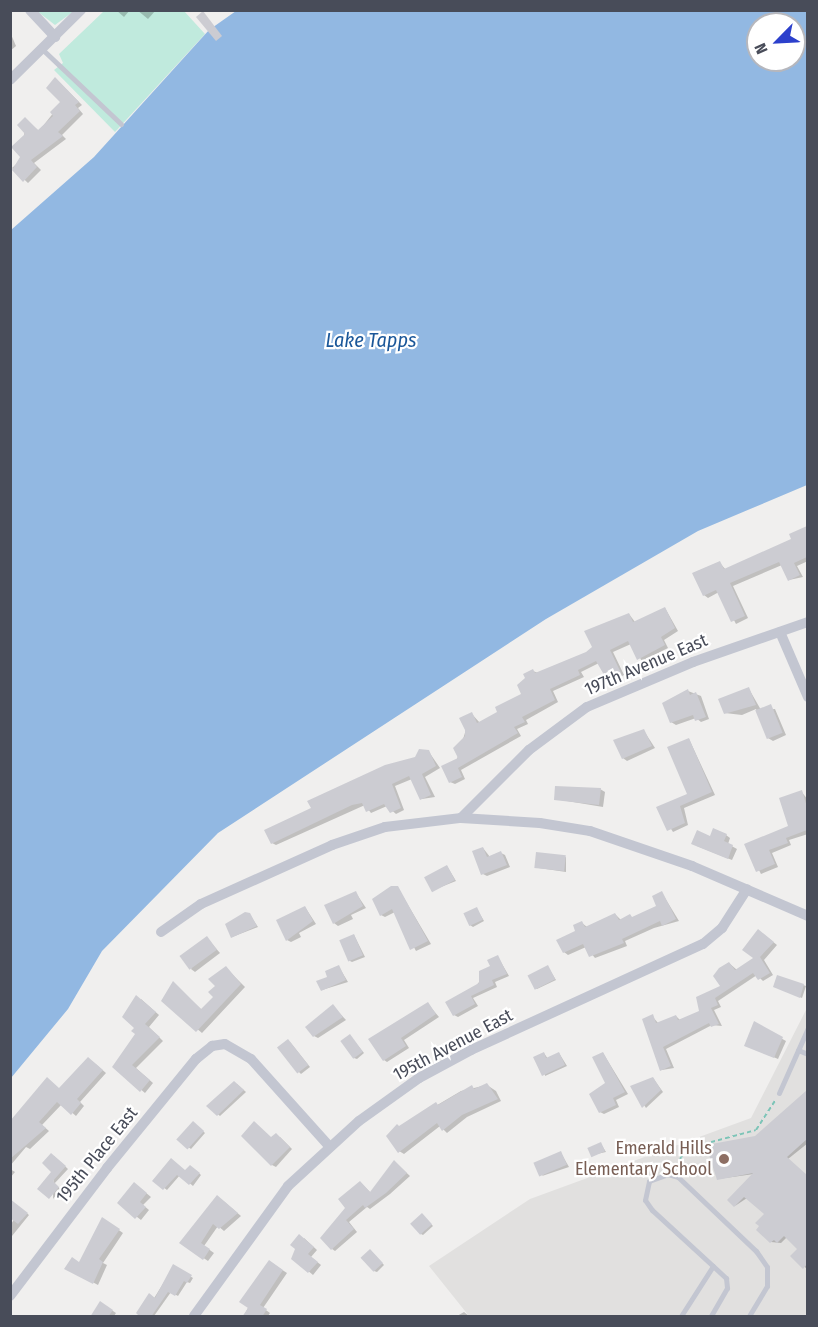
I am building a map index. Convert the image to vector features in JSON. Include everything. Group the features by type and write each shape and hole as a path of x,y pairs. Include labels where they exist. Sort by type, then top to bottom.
{"street":[{"path":"30,10 55,37"},
{"path":"10,80 81,10"},
{"name":"197th Avenue East","path":"461,818 529,750 587,707 693,662 807,622"},
{"path":"780,632 807,697"},
{"path":"161,932 201,904 332,845 385,827 461,818 540,823 590,831 747,889 807,916"},
{"name":"195th Avenue East","path":"194,1317 265,1214 329,1146 391,1097 471,1050 703,944 722,928 747,889"},
{"name":"195th Place East","path":"10,1296 196,1059 219,1044 238,1049 251,1059 329,1146"}],"lane":[{"path":"42,49 121,124"},
{"path":"779,1093 807,1028"},
{"path":"798,1050 807,1054"},
{"path":"711,1317 727,1288 726,1278 645,1200 649,1180 668,1174 678,1178 756,1251 767,1267 767,1286 749,1317"},
{"path":"681,1317 713,1266"}],"path":[{"path":"678,1178 681,1157 689,1148 756,1130 779,1093"}],"shaded area":[{"name":"Emerald Hills Elementary School","path":"807,1008 807,1316 469,1316 429,1266 530,1199 751,1118"}],"green space":[{"path":"37,11 74,11 55,25"},
{"path":"104,11 184,11 205,34 115,132 54,70 63,63 59,54"}],"water":[{"name":"Lake Tapps","path":"236,11 807,11 807,485 698,531 546,619 218,833 102,951 68,1009 11,1078 11,230 94,157 209,30"}],"building":[{"path":"203,11 222,36 216,41 196,17"},
{"path":"55,77 79,102 75,105 80,111 58,132 63,136 31,160 37,167 23,182 12,170 20,157 11,147 25,134 17,125 25,117 38,130 53,116 50,112 60,102 46,88"},
{"path":"807,526 807,557 794,563 800,575 788,581 779,562 730,583 745,616 731,622 716,590 703,596 692,573 720,561 724,569 791,539 789,534"},
{"path":"665,607 675,628 661,637 665,645 637,660 628,641 610,650 621,673 607,680 596,661 578,670 580,675 550,689 555,700 522,717 525,722 514,727 518,733 458,768 462,777 449,783 441,766 458,758 453,748 465,736 465,730 459,718 472,712 477,723 497,712 495,707 521,694 517,685 525,678 523,674 533,669 535,673 586,652 592,647 584,631 629,613 633,622"},
{"path":"749,687 756,705 724,714 718,699"},
{"path":"688,689 690,695 696,692 706,717 695,721 693,715 670,723 662,703"},
{"path":"771,704 783,733 767,739 755,710"},
{"path":"644,729 652,746 622,759 613,740"},
{"path":"689,738 712,792 680,806 685,823 667,831 656,807 687,794 667,747"},
{"path":"419,749 429,750 436,766 422,774 431,795 420,800 409,776 392,784 401,808 390,813 384,804 366,812 362,803 352,805 271,844 264,830 311,808 307,801 385,765 415,757"},
{"path":"555,786 601,788 599,805 554,800"},
{"path":"802,790 807,807 807,830 786,838 788,843 769,850 775,864 756,872 744,844 788,826 779,798"},
{"path":"713,828 727,834 724,841 733,845 728,859 691,844 697,830 710,836"},
{"path":"483,847 487,857 501,851 507,865 481,875 472,851"},
{"path":"536,852 566,855 564,871 534,868"},
{"path":"447,865 455,880 432,892 424,877"},
{"path":"391,886 398,886 428,941 410,950 392,909 380,916 372,899"},
{"path":"356,891 363,906 333,924 324,905"},
{"path":"662,891 676,919 662,926 660,921 622,939 624,943 589,957 583,944 563,953 556,940 575,931 573,925 582,921 585,927 615,913 619,920 630,914 632,917 656,906 652,896"},
{"path":"305,906 313,921 286,941 276,920"},
{"path":"477,907 483,920 469,926 463,913"},
{"path":"245,912 250,913 257,926 231,938 225,924"},
{"path":"758,929 774,942 760,957 770,973 758,980 753,973 715,998 718,1005 711,1008 719,1024 711,1027 709,1023 663,1047 671,1066 660,1071 642,1019 653,1014 656,1023 676,1015 678,1020 699,1011 696,997 720,986 713,976 719,968 729,962 735,970 753,958 742,950"},
{"path":"354,934 363,955 348,961 339,940"},
{"path":"207,936 217,950 189,970 179,956"},
{"path":"498,955 507,974 492,980 494,985 471,996 475,1004 453,1016 445,1002 479,983 479,971 490,966 487,960"},
{"path":"339,965 346,980 321,991 316,981 327,977 325,971"},
{"path":"548,965 555,979 535,990 528,975"},
{"path":"226,966 241,984 196,1032 161,1001 173,981 201,1009 213,997 208,992 215,986 208,979"},
{"path":"777,975 804,984 800,998 773,987"},
{"path":"136,995 156,1012 145,1024 160,1037 132,1065 150,1080 140,1092 112,1067 135,1034 131,1031 134,1028 122,1017"},
{"path":"428,1002 436,1014 401,1038 406,1046 383,1061 368,1039"},
{"path":"333,1004 343,1017 313,1037 305,1027"},
{"path":"754,1021 783,1037 774,1058 744,1046"},
{"path":"350,1034 363,1052 353,1059 340,1041"},
{"path":"288,1039 308,1065 297,1074 277,1048"},
{"path":"544,1052 546,1058 559,1052 565,1065 542,1076 533,1057"},
{"path":"603,1052 625,1092 613,1098 616,1105 599,1113 589,1094 605,1083 592,1057"},
{"path":"88,1057 103,1070 77,1099 81,1103 71,1115 57,1102 39,1122 46,1128 10,1159 10,1121 47,1077 59,1088"},
{"path":"653,1077 661,1090 642,1108 630,1086"},
{"path":"234,1081 244,1090 217,1116 206,1106"},
{"path":"487,1083 498,1099 462,1115 442,1131 437,1123 398,1153 386,1136 397,1124 399,1126 436,1102 438,1105 472,1085 474,1089"},
{"path":"807,1090 807,1139 787,1157 807,1175 807,1264 803,1269 790,1256 797,1249 784,1236 777,1243 774,1240 770,1243 756,1230 759,1226 755,1223 764,1214 744,1197 734,1207 727,1200 753,1173 717,1180 706,1145 755,1136"},
{"path":"193,1121 204,1131 187,1150 176,1140"},
{"path":"254,1121 271,1137 276,1133 290,1147 271,1166 241,1136"},
{"path":"601,1142 605,1151 591,1157 587,1148"},
{"path":"561,1151 567,1165 539,1177 533,1163"},
{"path":"51,1153 66,1166 53,1181 59,1187 49,1199 37,1189 51,1172 42,1163"},
{"path":"171,1158 185,1170 190,1165 200,1173 189,1185 177,1175 163,1190 152,1181"},
{"path":"394,1160 407,1173 386,1193 365,1208 363,1205 346,1220 354,1229 331,1250 320,1238 345,1208 338,1199 360,1181 370,1192"},
{"path":"134,1182 147,1193 140,1202 146,1207 135,1219 117,1203"},
{"path":"217,1195 238,1213 219,1229 213,1224 201,1243 210,1249 203,1260 179,1243"},
{"path":"10,1199 28,1213 18,1224 10,1218"},
{"path":"422,1213 432,1224 420,1235 410,1224"},
{"path":"102,1217 120,1229 99,1259 103,1262 93,1284 64,1269 72,1257 79,1262"},
{"path":"299,1234 314,1247 308,1254 318,1262 308,1273 291,1259 295,1249 290,1245"},
{"path":"370,1249 383,1263 373,1272 360,1258"},
{"path":"269,1260 283,1270 260,1305 267,1309 262,1317 242,1317 248,1308 239,1302"},
{"path":"173,1264 192,1275 187,1283 184,1281 175,1296 168,1292 151,1317 140,1317 136,1313 149,1293 155,1298"},
{"path":"100,1301 113,1310 108,1317 90,1317"}],"place":[{"name":"Emerald Hills Elementary School","path":"724,1159"}]}
